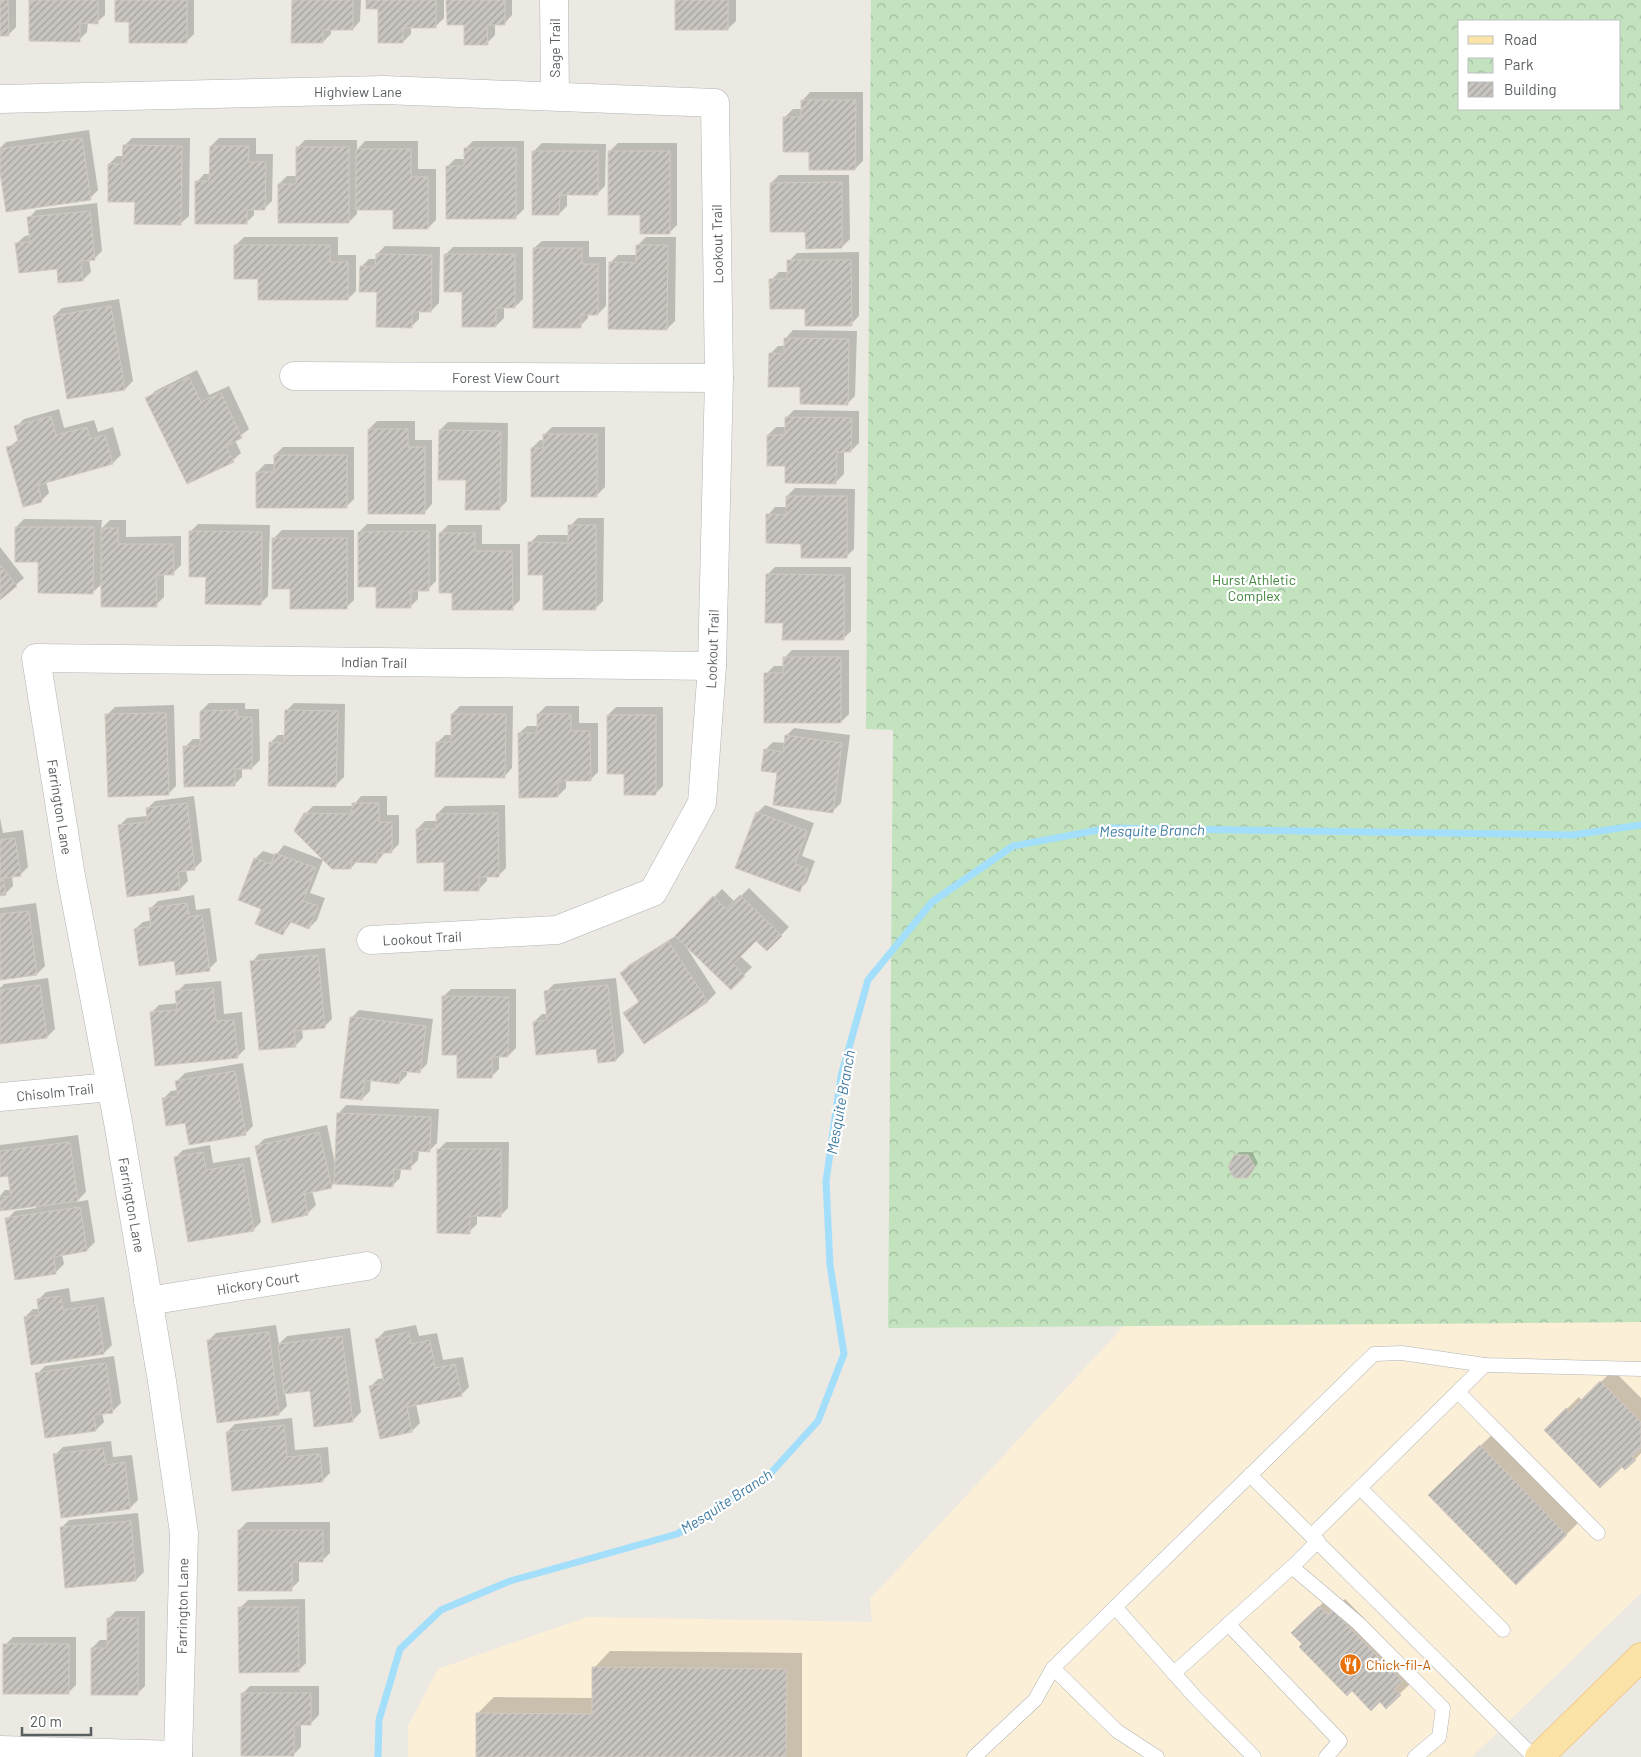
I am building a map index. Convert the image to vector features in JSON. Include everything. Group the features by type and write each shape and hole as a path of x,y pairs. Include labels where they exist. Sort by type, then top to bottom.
{"main road":[{"path":"1538,1757 1641,1657"}],"street":[{"name":"Sage Trail","path":"554,0 554,96"},
{"name":"Highview Lane","path":"0,98 384,90 715,103"},
{"name":"Lookout Trail","path":"371,940 557,930 653,892 702,803 712,666 719,378 715,103"},
{"name":"Forest View Court","path":"294,376 719,378"},
{"name":"Indian Trail","path":"36,658 712,666"},
{"name":"Farrington Lane","path":"36,658 71,876 111,1087 148,1301 184,1533 178,1756"},
{"name":"Chisolm Trail","path":"0,1097 111,1087"},
{"name":"Hickory Court","path":"148,1301 367,1266"},
{"path":"0,1750 178,1756"}],"lane":[{"path":"974,1757 1035,1700 1053,1668 1374,1354 1402,1353 1485,1365 1641,1369"},
{"path":"1174,1673 1292,1568 1315,1538 1360,1488 1485,1365"},
{"path":"1458,1392 1598,1533"},
{"path":"1250,1475 1534,1757"},
{"path":"1360,1488 1503,1630"},
{"path":"1292,1568 1358,1623 1443,1708 1439,1737 1415,1757"},
{"path":"1115,1607 1174,1673 1254,1757"},
{"path":"1228,1624 1340,1742 1326,1757"},
{"path":"1053,1668 1117,1731 1157,1757"}],"shaded area":[{"path":"1641,1322 1641,1593 1472,1757 408,1757 408,1726 438,1669 587,1617 872,1622 870,1599 1124,1326"}],"green space":[{"name":"Hurst Athletic Complex","path":"871,0 1641,0 1641,1322 888,1328 893,730 866,729"}],"building":[{"path":"0,0 8,0 9,36 0,36"},
{"path":"29,0 98,0 98,24 80,23 80,42 29,41"},
{"path":"115,0 187,0 187,43 129,43 129,22 115,22"},
{"path":"292,0 353,0 353,30 323,30 323,43 291,43"},
{"path":"366,0 436,0 436,28 403,28 403,43 378,43 378,9 366,9"},
{"path":"446,0 505,0 505,25 487,25 488,45 464,45 464,25 447,25"},
{"path":"675,0 728,0 728,30 675,30"},
{"path":"801,100 856,100 855,170 809,170 809,152 783,152 783,117 801,117"},
{"path":"82,138 91,200 6,212 0,172 0,149"},
{"path":"123,145 182,146 181,225 134,224 135,202 108,202 108,164 122,164"},
{"path":"210,146 249,146 248,162 266,162 265,210 247,210 247,224 195,224 195,181 209,181"},
{"path":"296,147 349,147 349,223 278,223 278,184 296,184"},
{"path":"464,148 516,148 516,219 446,219 446,166 464,166"},
{"path":"356,149 411,149 411,177 428,177 428,229 393,229 393,210 356,210"},
{"path":"532,151 598,151 598,195 560,195 559,215 532,215"},
{"path":"608,151 670,151 670,234 640,234 640,215 608,215"},
{"path":"842,182 842,248 806,249 805,232 770,232 770,183"},
{"path":"90,211 95,260 81,261 83,281 58,283 57,269 19,273 15,243 30,242 27,217"},
{"path":"234,245 330,245 330,262 348,262 348,300 258,300 258,279 234,279"},
{"path":"636,245 668,245 667,330 608,329 609,262 636,263"},
{"path":"533,248 582,248 582,264 598,264 598,315 581,315 581,328 533,328"},
{"path":"376,254 432,255 431,312 412,312 412,328 376,327 377,292 359,292 360,266 375,267"},
{"path":"444,254 515,254 515,308 496,308 496,327 462,327 462,292 444,292"},
{"path":"787,260 851,260 852,326 805,326 805,309 770,309 769,279 787,279"},
{"path":"111,306 125,390 67,399 53,316"},
{"path":"784,338 849,339 848,405 800,404 800,387 768,387 769,353 784,354"},
{"path":"189,377 201,402 221,393 242,438 226,446 234,462 187,484 145,398"},
{"path":"51,416 56,435 87,427 90,439 105,435 113,464 38,485 42,502 23,507 6,447 19,444 14,426"},
{"path":"785,417 852,418 851,452 837,452 836,484 785,483 785,466 767,466 767,435 785,435"},
{"path":"368,429 408,429 408,447 425,447 425,514 368,514"},
{"path":"439,430 501,431 500,510 465,510 466,480 438,480"},
{"path":"543,434 597,434 597,497 531,497 531,448 543,448"},
{"path":"274,455 347,455 347,508 256,508 256,472 274,472"},
{"path":"786,496 847,496 847,558 801,558 801,544 766,543 766,514 786,515"},
{"path":"568,525 596,525 596,610 543,610 543,575 528,575 528,542 568,543"},
{"path":"15,527 94,527 93,594 38,593 38,562 15,562"},
{"path":"101,528 118,528 118,544 173,544 174,575 156,575 157,607 101,607"},
{"path":"189,531 262,532 261,605 205,604 206,577 189,577"},
{"path":"429,531 429,591 411,591 411,608 376,608 376,587 358,587 358,532"},
{"path":"439,533 475,533 475,551 512,551 513,610 452,610 452,593 439,593"},
{"path":"272,538 347,538 347,609 290,609 290,589 272,589"},
{"path":"0,565 17,586 0,600"},
{"path":"766,574 844,575 844,640 782,640 783,623 765,623"},
{"path":"783,657 841,657 841,723 764,723 764,673 783,673"},
{"path":"237,710 237,717 252,717 252,769 235,769 235,786 184,787 183,746 200,746 200,711"},
{"path":"285,710 338,711 336,787 268,786 269,742 284,743"},
{"path":"166,713 169,795 108,797 105,714"},
{"path":"451,714 506,714 505,778 435,777 436,742 451,742"},
{"path":"537,714 571,714 571,731 590,731 591,781 558,781 558,797 519,798 518,733 537,733"},
{"path":"607,715 656,715 656,795 624,795 624,774 607,774"},
{"path":"785,735 842,743 833,813 773,805 777,773 761,771 764,749 783,752"},
{"path":"187,803 195,870 178,872 180,890 127,897 118,825 147,822 146,808"},
{"path":"352,803 379,803 379,822 392,822 392,853 377,853 377,863 351,862 351,869 332,869 294,831 304,813 352,814"},
{"path":"756,812 807,831 795,864 808,869 800,892 735,868"},
{"path":"498,813 499,877 479,877 479,891 444,891 444,862 417,863 416,829 436,829 436,814"},
{"path":"15,838 21,876 3,878 6,895 0,896 0,840"},
{"path":"275,853 316,868 303,901 318,906 309,929 288,921 283,935 255,924 261,909 238,900 254,858 271,864"},
{"path":"740,895 782,936 767,951 756,941 733,964 745,976 731,990 675,936 713,896 726,909"},
{"path":"187,903 189,917 202,915 210,971 176,975 174,961 139,966 134,929 151,926 149,908"},
{"path":"29,911 37,975 0,980 0,914"},
{"path":"668,941 708,1002 644,1044 623,1013 639,1002 620,973"},
{"path":"318,955 325,1028 294,1031 296,1047 259,1050 250,961"},
{"path":"40,985 47,1038 0,1044 0,990"},
{"path":"608,985 616,1061 598,1063 596,1049 536,1055 533,1022 547,1020 544,991"},
{"path":"213,988 216,1021 234,1020 238,1058 155,1066 150,1012 177,1010 175,991"},
{"path":"442,996 509,997 508,1057 492,1057 492,1078 457,1078 457,1055 442,1055"},
{"path":"350,1017 426,1026 420,1073 401,1071 399,1084 365,1080 362,1100 340,1098"},
{"path":"235,1071 246,1135 189,1145 185,1123 166,1126 162,1098 178,1096 175,1081"},
{"path":"337,1113 431,1117 430,1152 412,1151 411,1170 394,1169 393,1187 334,1184"},
{"path":"319,1132 332,1188 304,1194 308,1215 272,1223 255,1146"},
{"path":"70,1142 78,1201 0,1211 0,1197 11,1196 8,1176 0,1177 0,1151"},
{"path":"437,1149 501,1149 501,1217 470,1216 470,1234 437,1233"},
{"path":"203,1152 206,1170 243,1164 254,1231 188,1242 174,1157"},
{"path":"1234,1155 1248,1155 1255,1167 1248,1178 1234,1178 1228,1167"},
{"path":"80,1207 87,1251 54,1257 56,1274 15,1280 5,1218"},
{"path":"61,1296 63,1310 97,1305 104,1354 31,1365 24,1317 39,1315 37,1299"},
{"path":"269,1332 279,1415 217,1423 207,1340"},
{"path":"409,1332 411,1344 430,1340 435,1368 455,1364 462,1396 407,1407 412,1432 380,1439 369,1386 384,1383 375,1339"},
{"path":"342,1336 353,1422 314,1427 310,1391 284,1394 278,1344"},
{"path":"106,1363 113,1413 94,1415 96,1431 45,1438 35,1373"},
{"path":"1600,1381 1641,1422 1641,1448 1632,1457 1636,1460 1625,1470 1622,1467 1600,1488 1544,1430 1566,1408 1569,1412"},
{"path":"284,1425 287,1457 320,1454 323,1482 232,1491 226,1432"},
{"path":"1480,1445 1567,1535 1516,1585 1428,1495"},
{"path":"103,1448 106,1465 125,1462 130,1509 61,1518 53,1454"},
{"path":"131,1521 136,1581 65,1588 60,1527"},
{"path":"238,1530 323,1530 323,1562 292,1562 292,1591 238,1591"},
{"name":"Chick-fil-A","path":"1319,1606 1328,1615 1332,1610 1402,1681 1394,1689 1401,1695 1386,1709 1380,1702 1371,1711 1352,1691 1347,1696 1299,1647 1302,1644 1291,1633"},
{"path":"238,1607 298,1607 299,1672 239,1673"},
{"path":"107,1618 138,1618 138,1695 91,1695 91,1648 107,1648"},
{"path":"3,1644 69,1644 69,1694 3,1694"},
{"path":"592,1667 787,1669 786,1757 476,1757 476,1713 592,1714"},
{"path":"241,1693 311,1693 311,1725 294,1725 294,1756 241,1756"}],"waterway":[{"name":"Mesquite Branch","path":"378,1757 379,1720 400,1649 441,1610 510,1581 677,1534 769,1475 818,1421 844,1354 830,1265 826,1181 841,1076 868,980 932,902 1013,846 1109,828 1573,835 1641,825"}],"place":[{"name":"Chick-fil-A","path":"1350,1664"}]}
